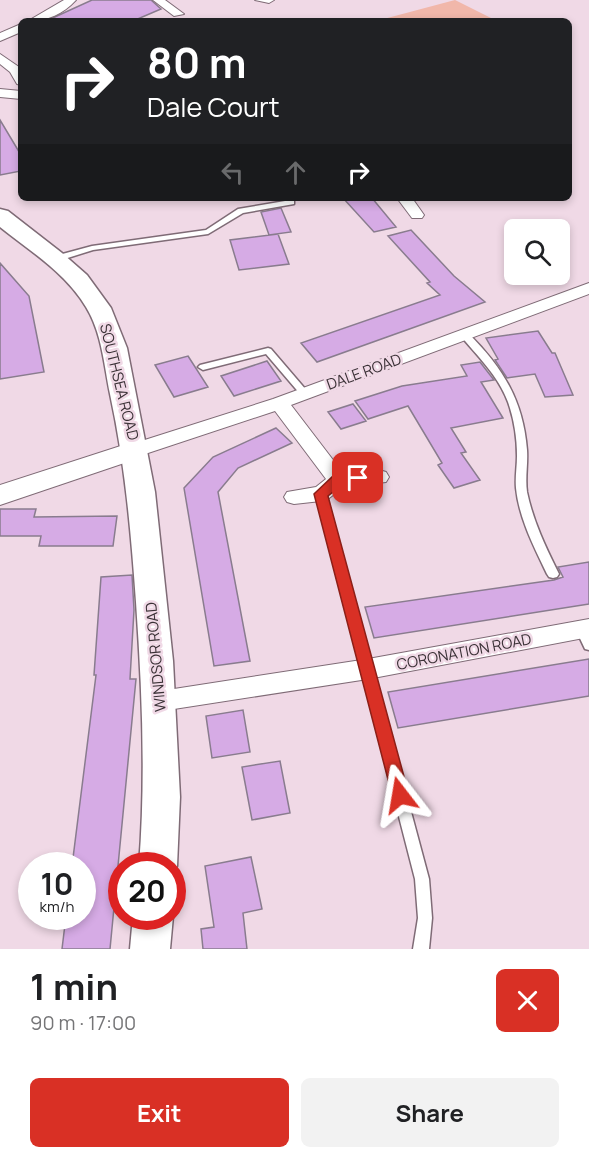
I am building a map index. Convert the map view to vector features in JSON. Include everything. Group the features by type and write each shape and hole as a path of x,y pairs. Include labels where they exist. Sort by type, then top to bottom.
{"main road":[{"name":"SOUTHSEA ROAD","path":"0,216 58,258 86,287 100,310 111,338 136,450"},
{"name":"WINDSOR ROAD","path":"136,450 161,701 163,809 159,852"},
{"path":"150,949 152,930"}],"street":[{"path":"41,18 55,12 71,0"},
{"path":"158,0 178,14"},
{"path":"261,0 269,0"},
{"path":"0,38 18,29"},
{"path":"0,58 15,70 18,76"},
{"path":"0,93 18,95"},
{"path":"409,201 417,215"},
{"name":"DALE ROAD","path":"136,450 279,403 589,288"},
{"path":"279,403 338,480"},
{"path":"0,495 136,450"},
{"path":"294,497 321,494 338,480 379,477"},
{"name":"CORONATION ROAD","path":"161,701 587,634"}],"lane":[{"path":"58,258 93,248 208,232 241,211 291,202"},
{"path":"465,335 491,360 506,387 520,427 521,490 533,534 553,574"},
{"path":"203,367 268,351 304,393"},
{"path":"321,494 422,879 425,918 421,949"}],"shaded area":[{"path":"455,0 491,18 387,18"}],"building":[{"path":"92,0 151,0 161,9 140,18 53,18"},
{"path":"0,120 18,150 18,172 0,175"},
{"path":"346,201 374,201 396,227 374,232"},
{"path":"281,208 291,232 269,235 261,212"},
{"path":"411,230 454,276 485,302 317,362 301,343 440,295 427,283 430,282 388,236"},
{"path":"278,234 289,264 239,270 230,240"},
{"path":"0,263 29,296 44,372 0,379"},
{"path":"538,331 552,353 555,353 573,395 545,397 535,374 507,378 495,360 498,359 486,338"},
{"path":"188,356 208,387 174,397 155,365"},
{"path":"267,361 281,381 234,396 221,376"},
{"path":"480,362 494,380 481,382 503,418 451,428 466,452 461,453 480,480 454,488 438,465 442,463 408,406 368,419 355,401 402,386 467,376 461,365"},
{"path":"353,404 366,421 341,429 328,412"},
{"path":"276,428 292,443 238,468 218,492 250,661 214,666 184,488 213,457"},
{"path":"0,509 36,509 34,517 117,516 113,546 39,546 41,536 0,536"},
{"path":"589,562 589,604 374,638 365,607 554,580 563,577 558,567"},
{"path":"132,575 134,610 130,679 136,679 119,852 108,852 108,930 112,930 110,949 62,949 64,930 96,930 96,852 74,852 96,675 94,675 101,577"},
{"path":"589,659 589,696 398,728 388,692"},
{"path":"243,710 250,752 212,758 206,716"},
{"path":"280,761 290,813 252,820 242,767"},
{"path":"251,857 262,909 243,913 247,949 203,949 201,929 214,927 205,866"}],"route":[{"path":"358,478 338,480 321,494 400,795"}]}
